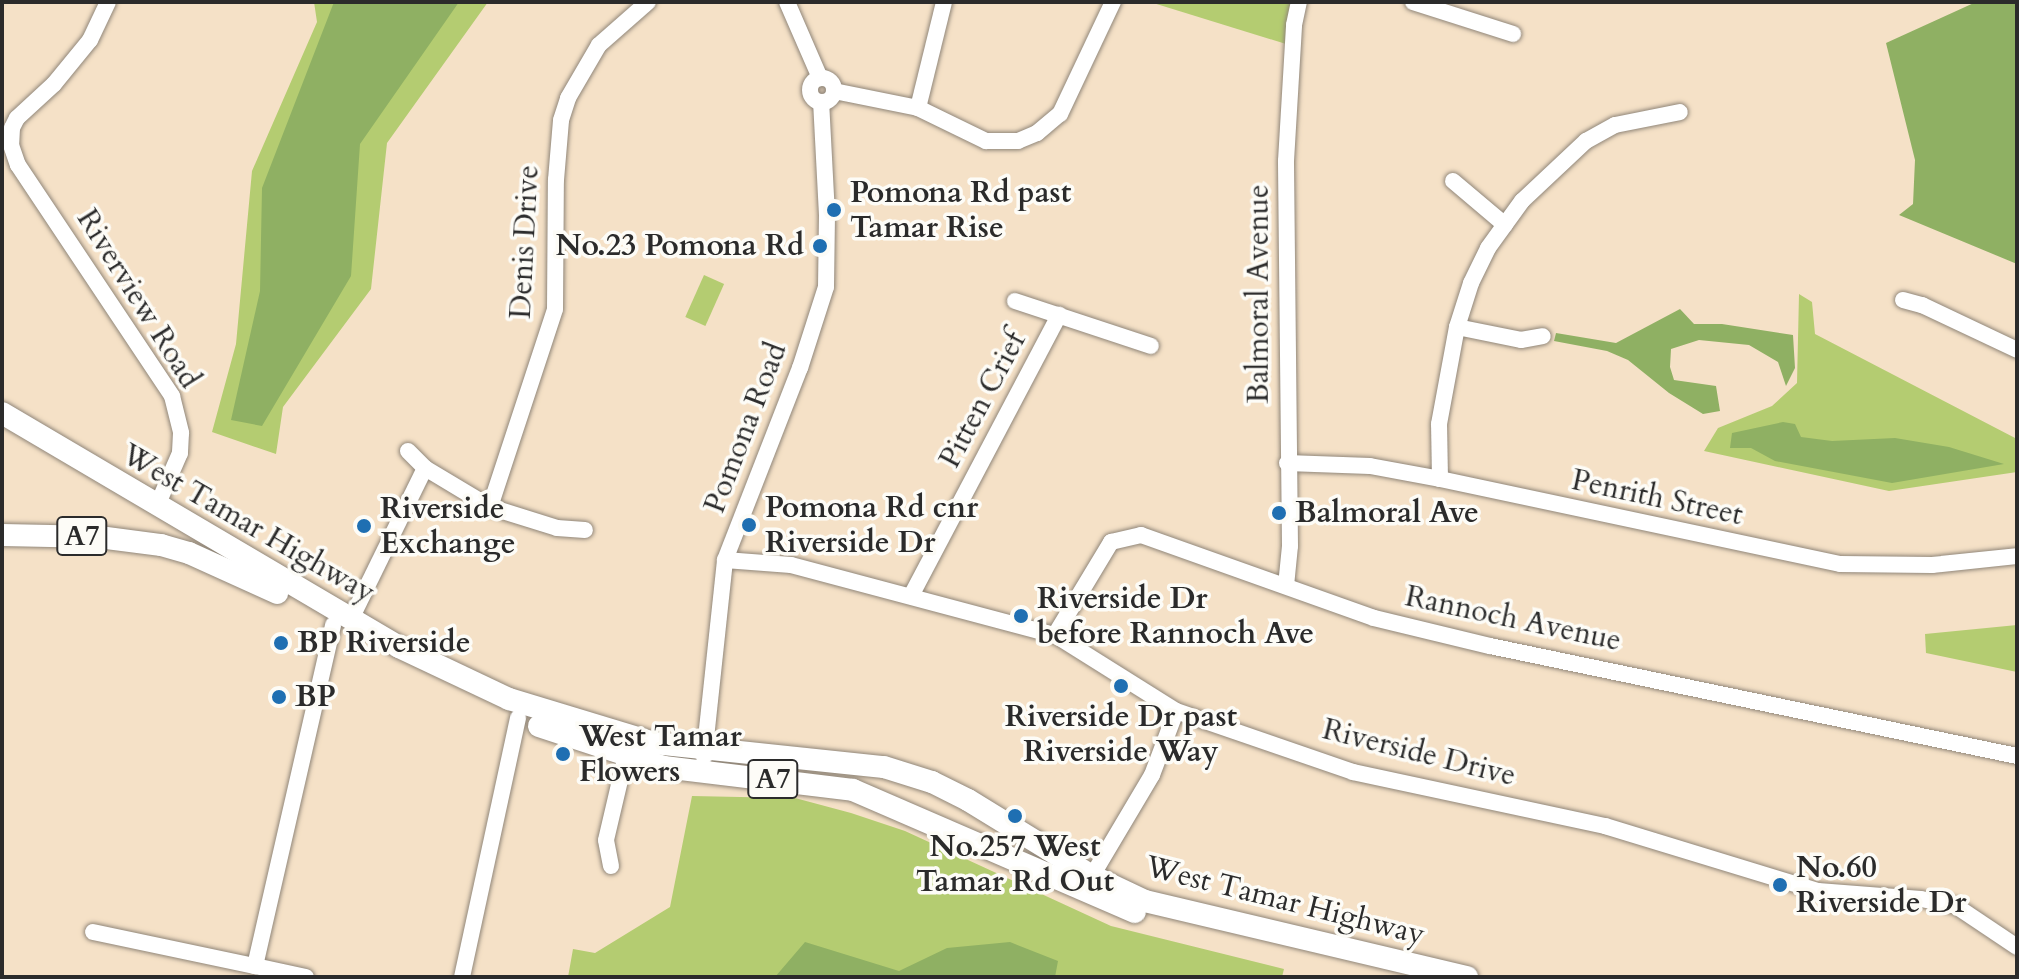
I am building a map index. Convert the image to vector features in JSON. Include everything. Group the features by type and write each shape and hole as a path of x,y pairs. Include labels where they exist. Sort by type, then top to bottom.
{"highway":[{"name":"West Tamar Highway","path":"2,413 160,507 441,684 518,718 626,755 702,774 823,783 853,790 1138,913 1400,977"},
{"path":"153,544 160,507"},
{"name":"A7","path":"2,535 99,537 153,544"},
{"name":"West Tamar Highway","path":"153,544 245,578 533,708 654,743 841,760 884,767 932,782 968,800 1092,876 1145,901 1467,977"}],"street":[{"name":"Denis Drive","path":"490,507 555,309 556,166 561,120 575,85 599,45 648,2"},
{"name":"Pomona Road","path":"702,774 720,582 725,560 800,368 826,287 828,96 811,93 811,85 820,78 787,2"},
{"path":"918,108 944,2"},
{"path":"828,96 918,108 986,141 1018,141 1037,133 1068,102 1113,2"},
{"name":"Balmoral Avenue","path":"1286,586 1290,546 1286,161 1294,25 1299,2"},
{"path":"1413,2 1513,34"},
{"name":"Riverview Road","path":"109,3 90,40 72,62 8,123 18,165 172,396 181,433 180,453 160,507"},
{"path":"1440,479 1439,424 1457,327 1471,283 1505,225 1522,201 1586,141 1615,125 1680,112"},
{"path":"1453,181 1505,225"},
{"path":"1903,300 1922,305 2017,350"},
{"name":"Pitten Crief","path":"1015,301 1151,346"},
{"name":"Pitten Crief","path":"911,596 1059,315"},
{"path":"1457,327 1521,340 1543,336"},
{"path":"408,451 425,468 490,507 557,528 585,530"},
{"name":"Penrith Street","path":"1287,463 1370,466 1840,564 1920,565 2017,556"},
{"path":"255,966 342,622 425,468"},
{"name":"Rannoch Avenue","path":"1055,635 1111,542 1129,537 1152,538 1374,618 1476,643 2017,756"},
{"name":"Riverside Drive","path":"725,560 791,565 1055,635 1176,711 1353,772 1605,826 1818,891 1921,899 1956,906 2017,947"},
{"path":"1092,876 1152,775 1176,711"},
{"path":"462,977 518,718"},
{"path":"611,866 606,840 626,755"},
{"path":"93,932 306,977"}],"green space":[{"path":"314,2 488,2 387,143 371,289 283,407 276,454 212,432 236,344 252,171 317,22"},
{"path":"334,2 459,2 360,144 351,276 262,426 231,420 260,291 262,188"},
{"path":"1150,2 1294,2 1286,44"},
{"path":"1976,2 2017,2 2017,264 1899,215 1913,204 1915,160 1886,43"},
{"path":"704,275 724,284 705,326 685,317"},
{"path":"1799,294 1812,302 1815,334 2017,439 2017,472 1889,491 1704,451 1718,428 1772,406 1797,383"},
{"path":"1680,309 1694,324 1722,324 1793,335 1795,368 1786,386 1778,362 1749,345 1699,340 1671,349 1670,367 1674,380 1716,386 1720,411 1703,414 1669,393 1628,360 1607,351 1554,341 1556,333 1616,343"},
{"path":"1783,422 1795,424 1801,437 1832,441 1895,438 1949,447 2004,464 1892,483 1775,461 1751,448 1730,448 1732,433"},
{"path":"2017,625 2017,672 1926,653 1925,634"},
{"path":"692,796 795,798 851,813 905,831 1111,926 1284,969 1282,977 568,977 573,949 595,953 670,907"},
{"path":"805,942 899,971 947,948 1010,942 1058,961 1055,977 775,977"}],"place":[{"name":"Pomona Rd past Tamar Rise","path":"834,210"},
{"name":"No.23 Pomona Rd","path":"820,246"},
{"name":"Balmoral Ave","path":"1279,513"},
{"name":"Pomona Rd cnr Riverside Dr","path":"749,525"},
{"name":"Riverside Exchange","path":"364,526"},
{"name":"Riverside Dr before Rannoch Ave","path":"1021,616"},
{"name":"BP Riverside","path":"281,643"},
{"name":"Riverside Dr past Riverside Way","path":"1121,686"},
{"name":"BP","path":"279,697"},
{"name":"West Tamar Flowers","path":"563,754"},
{"name":"No.257 West Tamar Rd Out","path":"1015,816"},
{"name":"No.60 Riverside Dr","path":"1780,885"}]}
